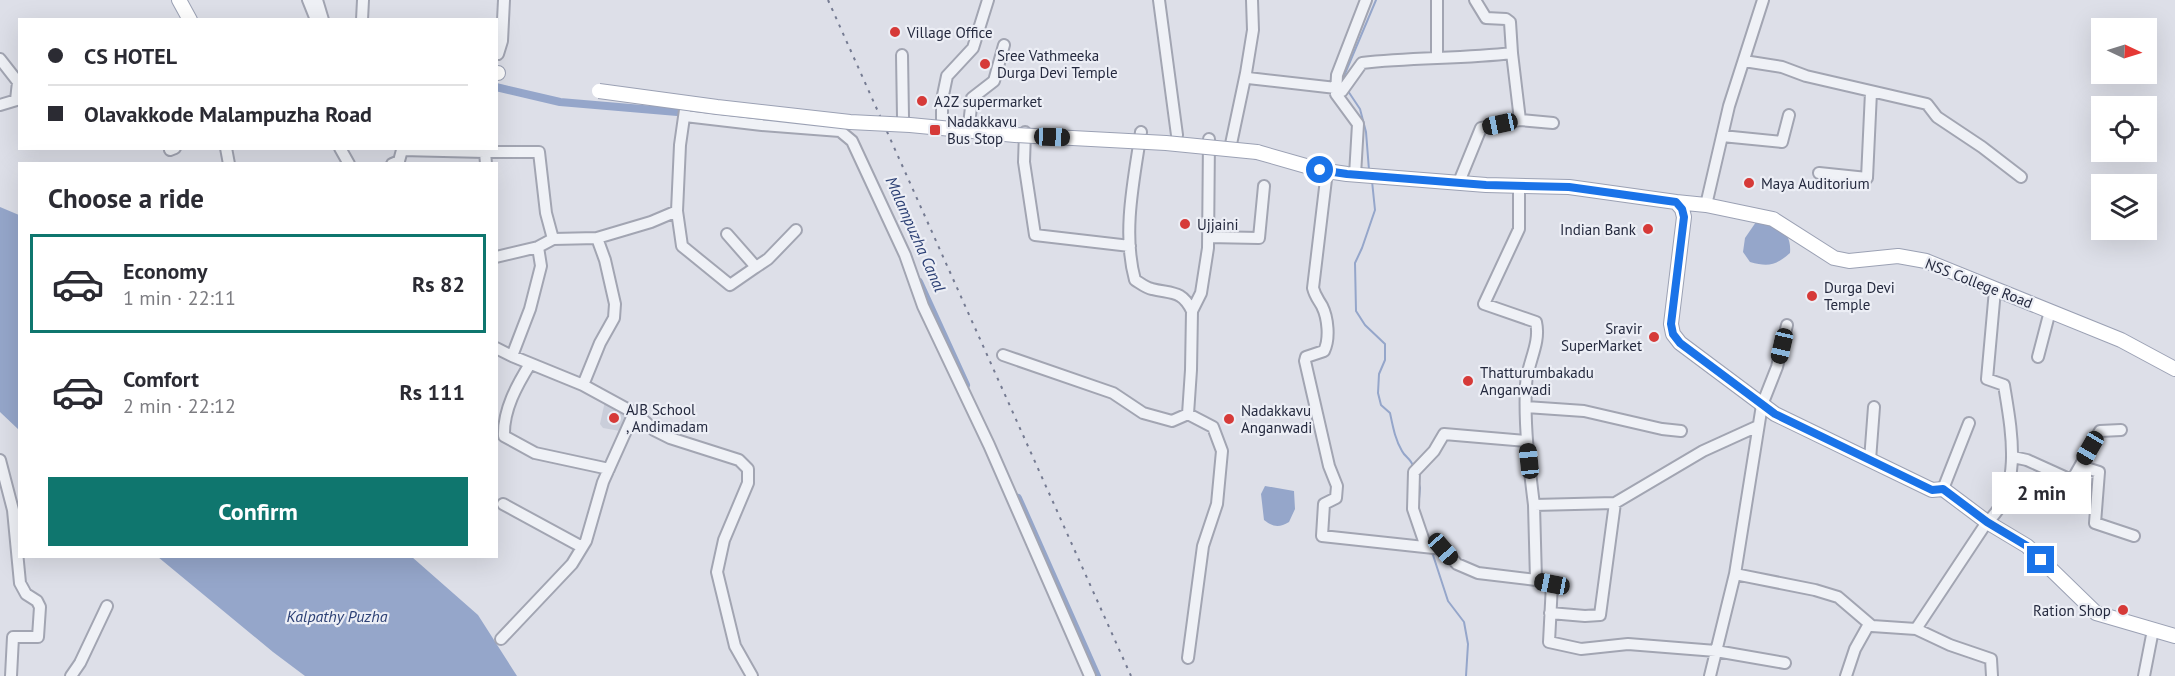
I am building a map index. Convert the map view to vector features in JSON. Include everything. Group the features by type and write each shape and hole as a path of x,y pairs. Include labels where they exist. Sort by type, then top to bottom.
{"main road":[{"path":"179,0 188,18"},
{"name":"NSS College Road","path":"599,91 850,122 1015,135 1166,143 1257,152 1327,171 1519,186 1569,187 1706,206 1773,219 1834,258 1849,261 1889,256 1926,261 2121,340 2175,369"},
{"path":"1676,202 1682,209 1684,217 1671,324 1673,334 1680,343 1775,414 1932,490 1943,489 1987,522 2027,546 2096,613 2175,636"}],"street":[{"path":"308,0 315,18"},
{"path":"317,0 322,18"},
{"path":"362,18 363,0"},
{"path":"498,51 502,41 504,0"},
{"path":"942,121 942,100 947,76 974,48 988,0"},
{"path":"1158,0 1177,135"},
{"path":"1231,144 1253,30 1252,0"},
{"path":"1365,175 1358,124 1338,91 1337,75 1366,0"},
{"path":"1437,0 1437,58"},
{"path":"1475,0 1486,18 1506,19 1510,22 1520,120"},
{"path":"1706,206 1729,106 1763,0"},
{"path":"969,125 972,98 994,81 1004,45"},
{"path":"1246,73 1248,78 1338,91 1351,81 1362,63 1473,57 1512,52"},
{"path":"902,55 903,117"},
{"path":"0,59 18,82 18,99 0,105"},
{"path":"1744,61 1782,67 1806,76 1926,104 1937,117 1982,147 2020,177"},
{"path":"1818,174 1867,178 1871,92"},
{"path":"796,230 768,259 730,285 682,246 677,211 680,145 685,110 762,125 824,129 844,133 852,141 905,255 923,306 989,445 1090,676"},
{"path":"822,112 824,129"},
{"path":"1722,136 1782,142 1789,115"},
{"path":"1459,182 1481,128 1520,120 1553,123"},
{"path":"1025,132 1024,162 1035,235 1130,246"},
{"path":"1141,132 1134,178 1130,246 1135,280 1150,289 1172,292 1186,299 1192,311"},
{"path":"1188,414 1192,311 1200,293 1208,237 1209,139"},
{"path":"402,150 449,158 486,158 539,152 546,213 553,239"},
{"path":"1327,171 1312,288 1324,312 1328,328 1327,342 1324,351 1311,354 1306,357 1305,361 1329,466 1337,486 1336,498 1324,504 1322,536 1443,549 1456,564 1478,573 1552,584 1549,642 1581,648 1628,644 1716,651 1785,663"},
{"path":"1208,237 1259,238 1264,186"},
{"path":"1519,186 1520,229 1484,304 1536,322 1539,334 1526,382 1527,441 1534,505 1536,580"},
{"path":"498,257 538,247 553,239 597,238 651,222 677,211"},
{"path":"727,234 756,267"},
{"path":"583,385 600,343 614,318 615,304 605,260 597,238"},
{"path":"512,356 530,309 542,266 538,247"},
{"path":"1916,629 1987,522 2000,511 2012,468 2013,457 2004,385 1987,379 1995,290"},
{"path":"2037,357 2049,311"},
{"path":"1711,676 1736,574 1762,405 1777,367 1786,326"},
{"path":"498,349 583,385 634,413 654,430 670,438 738,460 747,469 748,483 724,540 717,572 735,646 752,676"},
{"path":"1003,355 1113,393 1143,413 1172,422 1188,414"},
{"path":"530,364 512,399 504,426 504,436 535,453 609,469"},
{"path":"1526,407 1584,411 1662,429 1681,431"},
{"path":"1870,460 1874,407"},
{"path":"501,639 572,564 586,541 609,469 634,413"},
{"path":"1188,414 1213,427 1222,451 1218,504 1203,546 1188,658"},
{"path":"1943,489 1969,423"},
{"path":"1534,505 1615,503 1703,451 1758,426"},
{"path":"2013,457 2027,460 2069,480 2075,475 2100,431 2121,430"},
{"path":"1426,548 1413,509 1414,472 1434,451 1444,434 1527,441"},
{"path":"0,460 5,496 13,510 20,583 26,594 37,601 40,607 38,637 13,636 11,676"},
{"path":"2080,466 2098,472 2095,523 2134,536"},
{"path":"1550,613 1600,615 1615,503"},
{"path":"504,504 582,547"},
{"path":"1736,574 1838,597 1869,624 1916,629 1950,645 1991,659 1992,676"},
{"path":"71,676 80,663 107,606"},
{"path":"1846,676 1855,649 1869,624"},
{"path":"2144,676 2153,630"}],"shaded area":[{"name":"AJB School , Andimadam","path":"605,401 629,412 620,431 603,428 600,424"}],"water":[{"path":"0,207 18,215 18,429 0,412"},
{"path":"1756,222 1770,224 1781,230 1788,239 1790,253 1780,261 1771,264 1762,265 1750,262 1743,252 1745,238"},
{"path":"1265,486 1294,491 1295,509 1289,522 1276,526 1264,520 1261,494"},
{"name":"Kalpathy Puzha","path":"159,558 413,558 478,615 517,676 305,676"}],"waterway":[{"path":"1345,79 1344,76 1376,0"},
{"name":"Malampuzha Canal","path":"498,87 560,102 689,113"},
{"path":"1348,91 1360,109 1366,132 1369,170"},
{"path":"1372,181 1375,210 1355,263 1356,311 1365,325 1385,344 1385,360 1379,374 1378,393 1381,405 1390,413 1394,433 1403,453 1413,466"},
{"name":"Malampuzha Canal","path":"919,282 966,385"},
{"path":"1418,480 1420,488 1418,510"},
{"name":"Malampuzha Canal","path":"1018,498 1097,676"},
{"path":"1432,552 1448,601 1464,622 1468,644 1466,676"}],"railway":[{"path":"828,0 1131,676"}],"place":[{"name":"Village Office","path":"895,32"},
{"name":"Sree Vathmeeka Durga Devi Temple","path":"985,64"},
{"name":"A2Z supermarket","path":"922,101"},
{"name":"Nadakkavu Bus Stop","path":"935,130"},
{"name":"Maya Auditorium","path":"1749,183"},
{"name":"Ujjaini","path":"1185,224"},
{"name":"Indian Bank","path":"1648,229"},
{"name":"Durga Devi Temple","path":"1812,296"},
{"name":"Sravir SuperMarket","path":"1654,337"},
{"name":"Thatturumbakadu Anganwadi","path":"1468,381"},
{"name":"AJB School , Andimadam","path":"614,418"},
{"name":"Nadakkavu Anganwadi","path":"1229,419"},
{"name":"Ration Shop","path":"2123,610"}],"route":[{"path":"1320,170 1486,185 1569,187 1676,202 1682,209 1684,217 1671,324 1673,334 1680,343 1775,414 1932,490 1943,489 1987,522 2027,546 2041,560"}]}
